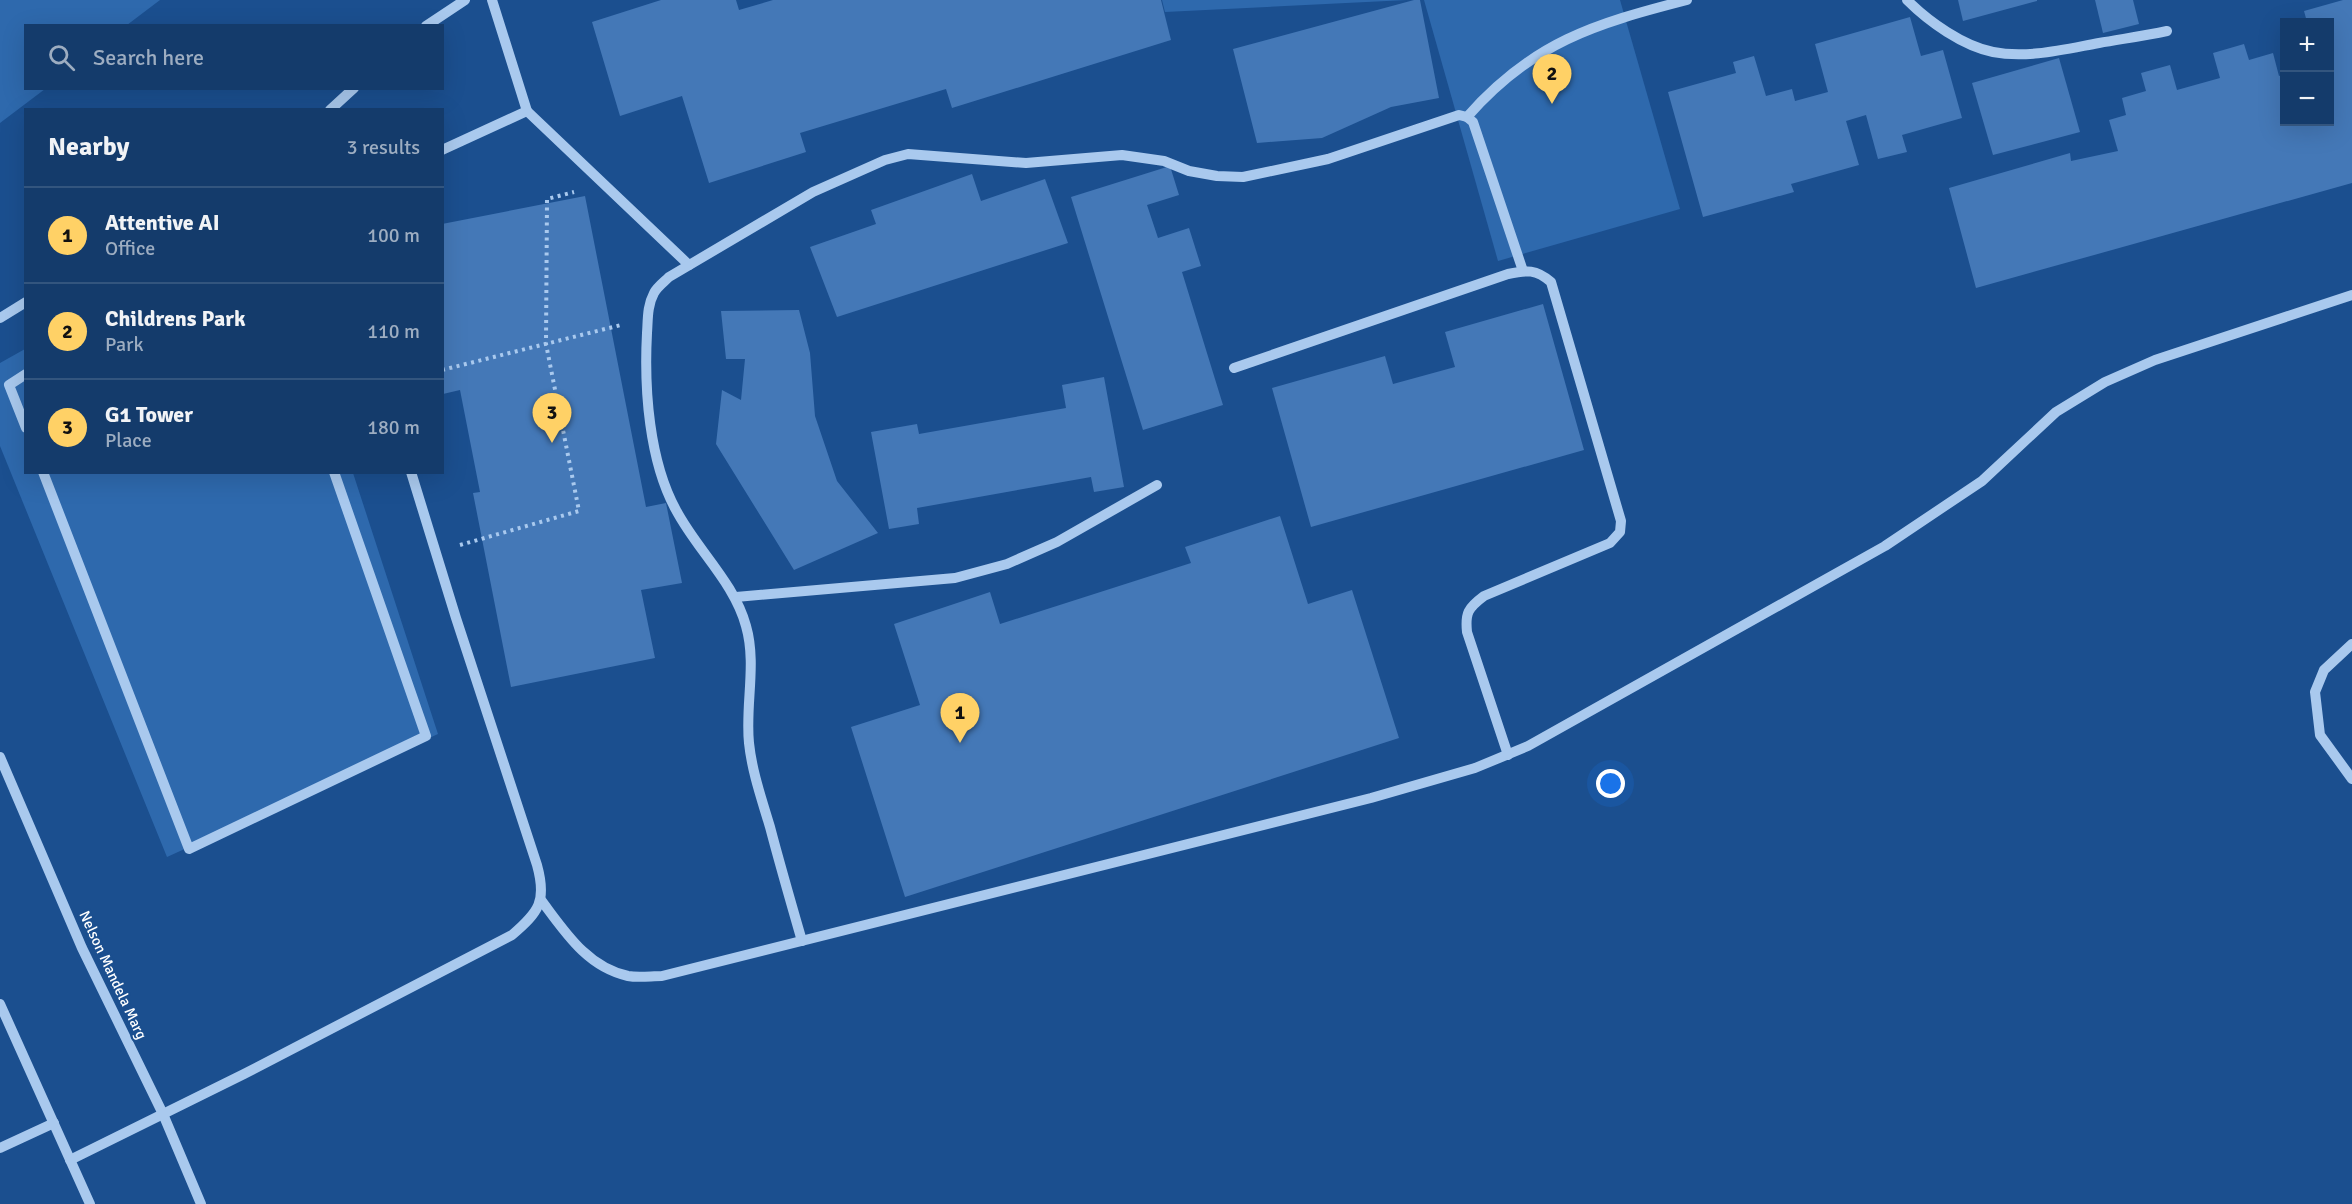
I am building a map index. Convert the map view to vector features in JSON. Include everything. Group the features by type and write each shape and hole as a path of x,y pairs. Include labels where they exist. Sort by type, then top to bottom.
{"street":[{"path":"429,24 465,0"},
{"path":"492,0 527,111 689,265"},
{"path":"1467,117 1488,93 1538,54 1565,39 1612,20 1687,0"},
{"path":"1907,0 1940,28 1993,52 2013,54 2052,51 2167,31"},
{"path":"332,108 352,90"},
{"path":"444,149 527,111"},
{"path":"802,940 755,777 749,744 748,708 751,662 747,627 736,597 694,540 665,488 649,412 646,361 649,308 654,292 669,277 813,192 885,160 908,154 1026,163 1122,155 1164,161 1189,171 1216,176 1243,177 1328,159 1459,115 1473,122 1523,271"},
{"path":"1234,368 1523,271 1540,273 1551,282 1556,293 1595,437 1622,521 1620,532 1610,543 1484,596 1471,605 1466,619 1467,632 1508,755"},
{"path":"541,900 570,940 603,968 631,977 662,976 1371,798 1456,774 1528,746 1885,546 1982,481 2056,412 2105,382 2155,360 2352,295"},
{"path":"0,318 24,303"},
{"path":"24,375 9,385 24,423"},
{"path":"44,474 189,849 426,736 335,474"},
{"path":"70,1160 512,935 528,921 541,900 543,886 537,865 452,607 412,474"},
{"path":"736,597 944,579 1007,564 1057,542 1156,485"},
{"path":"2352,644 2324,670 2315,692 2320,735 2352,779"},
{"name":"Nelson Mandela Marg","path":"0,757 82,948 163,1114 201,1204"},
{"path":"0,1004 90,1204"},
{"path":"0,1148 54,1123"}],"path":[{"path":"459,546 579,511 546,344 547,199 603,183"},
{"path":"444,370 648,318"}],"shaded area":[{"path":"0,0 160,0 128,24 24,24 24,90 44,90 0,123"},
{"path":"1162,0 1407,0 1165,12"},
{"path":"1424,0 1620,0 1680,209 1498,261"},
{"path":"24,350 24,474 353,474 438,734 167,857 0,446 0,363"}],"building":[{"path":"661,0 736,0 739,10 773,0 1161,0 1171,40 952,108 946,89 800,133 806,152 709,183 682,96 620,116 592,22"},
{"path":"1420,0 1439,98 1391,107 1322,138 1257,143 1233,49"},
{"path":"1958,0 2037,0 2037,1 1963,21"},
{"path":"2095,0 2133,0 2139,24 2103,33"},
{"path":"2343,0 2352,0 2352,183 1976,288 1949,188 2070,153 2071,161 2118,151 2109,120 2126,115 2122,98 2146,91 2141,73 2170,65 2177,90 2220,78 2213,53 2244,44 2249,60 2273,53 2280,76 2280,126 2334,126 2334,18 2306,18 2304,11"},
{"path":"1910,17 1921,56 1943,50 1962,118 1902,135 1907,152 1878,159 1866,115 1846,121 1859,165 1791,184 1794,192 1703,217 1668,92 1736,73 1733,62 1754,56 1766,96 1792,89 1795,101 1828,92 1815,44"},
{"path":"2059,58 2080,132 1993,155 1972,83"},
{"path":"1170,166 1179,195 1147,205 1158,238 1189,228 1201,266 1182,272 1223,405 1143,430 1071,197"},
{"path":"972,174 981,201 1045,179 1068,243 837,317 810,247 876,224 871,210"},
{"path":"585,196 646,507 666,503 682,583 641,590 655,658 511,687 473,493 480,492 460,390 444,394 444,224"},
{"path":"1543,304 1584,450 1311,527 1272,388 1385,356 1393,384 1455,367 1445,332"},
{"path":"799,310 810,353 815,416 837,481 878,533 794,570 716,444 722,390 741,400 745,359 726,359 721,311"},
{"path":"1104,377 1124,487 1094,492 1091,477 917,508 919,524 889,529 871,432 917,424 919,434 1066,408 1062,385"},
{"path":"1280,516 1308,604 1352,590 1399,738 905,897 851,727 920,705 894,624 990,592 1000,624 1191,563 1185,547"}],"place":[{"name":"Childrens Park","path":"1552,104"},
{"name":"G1 Tower","path":"552,443"},
{"name":"Attentive AI","path":"960,743"}]}
